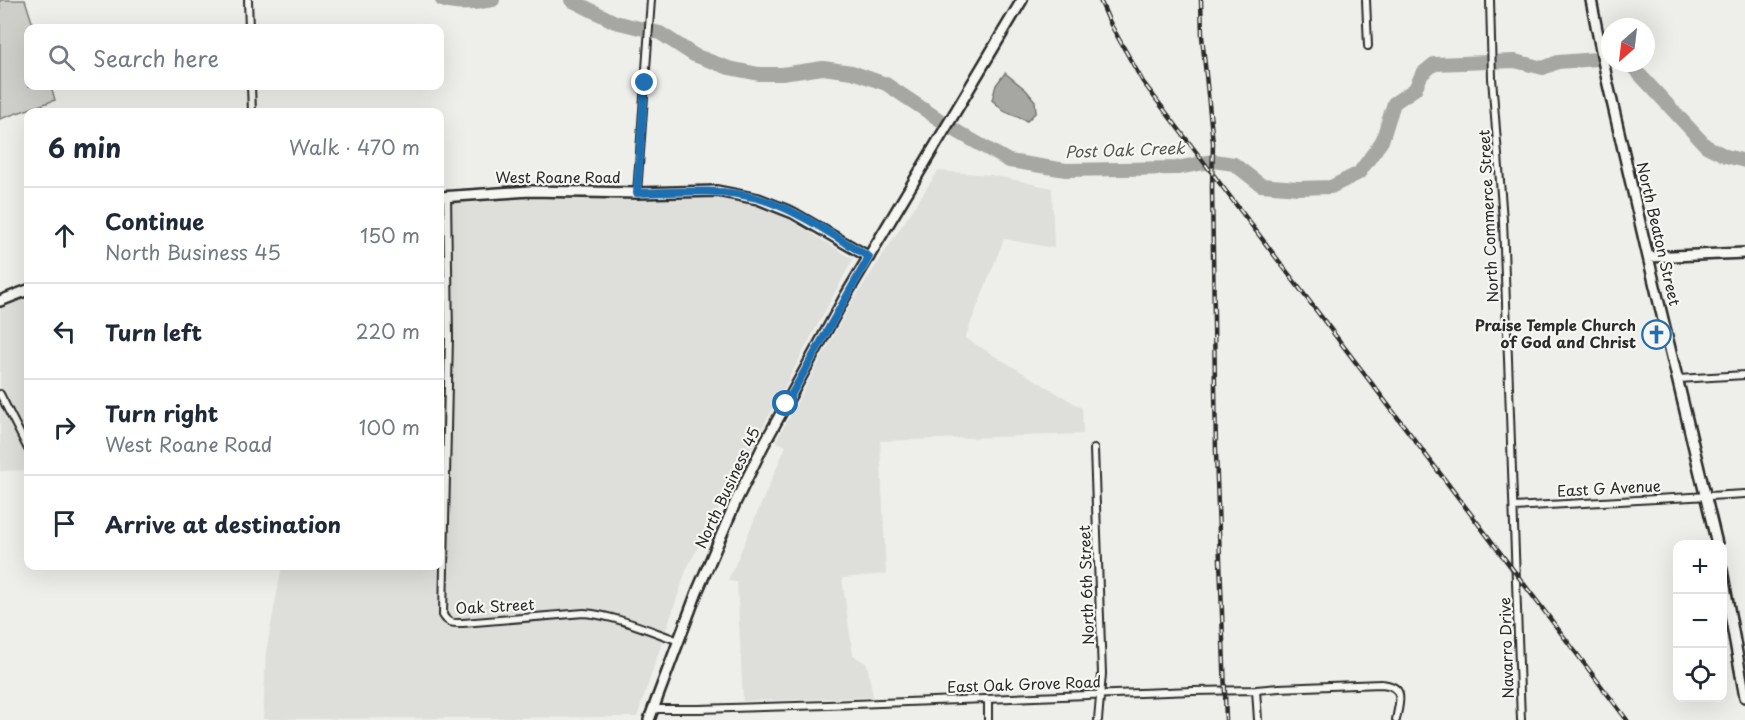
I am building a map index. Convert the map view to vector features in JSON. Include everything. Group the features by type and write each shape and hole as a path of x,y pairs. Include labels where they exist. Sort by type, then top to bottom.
{"main road":[{"name":"North Business 45","path":"649,720 697,592 731,511 762,446 869,257 1022,0"},
{"name":"North Beaton Street","path":"1591,0 1648,257 1717,540"},
{"name":"West Roane Road","path":"444,197 530,191 637,193"},
{"path":"637,193 717,191 758,199 794,213 869,257"},
{"path":"1648,257 1745,253"},
{"path":"0,301 24,292"},
{"path":"1726,594 1745,697"}],"street":[{"path":"248,0 249,24"},
{"name":"West Roane Road","path":"637,193 651,0"},
{"path":"1366,0 1368,46"},
{"name":"North Commerce Street","path":"1490,0 1492,78 1503,220 1516,575"},
{"path":"251,90 252,108"},
{"name":"Oak Street","path":"444,220 449,337 444,569"},
{"path":"1678,379 1745,375"},
{"path":"0,394 24,441"},
{"name":"North 6th Street","path":"1094,449 1102,674 1098,720"},
{"name":"East G Avenue","path":"1514,507 1745,494"},
{"name":"Oak Street","path":"444,570 443,615 451,623 584,613 598,614 679,641"},
{"name":"Navarro Drive","path":"1516,575 1521,720"},
{"name":"East Oak Grove Road","path":"653,709 805,706 1382,684 1396,687 1399,690 1396,720"},
{"path":"1256,690 1258,720"},
{"path":"988,699 988,720"}],"shaded area":[{"path":"0,0 25,0 33,24 24,24 24,90 52,90 55,100 32,108 24,108 24,111 0,119"},
{"path":"1005,73 1026,90 1035,101 1036,112 1027,121 1004,111 992,100 996,85"},
{"path":"938,171 991,175 1052,188 1054,248 1004,239 965,338 1082,408 1083,434 880,441 886,574 842,578 853,655 867,664 873,697 743,701 737,582 728,581 786,446 776,441 852,302"},
{"path":"575,196 730,199 760,206 783,216 853,259 687,568 637,717 263,719 266,652 281,570 444,570 444,202"},
{"path":"24,296 24,470 0,471 0,306"}],"waterway":[{"name":"Post Oak Creek","path":"442,0 461,3 493,0"},
{"name":"Post Oak Creek","path":"571,0 615,22 660,33 694,55 729,68 759,74 782,74 823,68 852,72 886,84 958,132 1009,161 1066,170 1177,168 1214,161 1234,164 1261,185 1298,188 1331,187 1359,173 1382,141 1394,103 1415,89 1422,74 1434,64 1515,61 1543,68 1558,62 1601,59"},
{"name":"Post Oak Creek","path":"1637,72 1706,146 1726,156 1745,161"}],"railway":[{"path":"1100,0 1111,25 1143,82 1627,720"},
{"path":"1201,0 1202,36 1213,143 1216,452 1226,720"}],"place":[{"name":"Praise Temple Church of God and Christ","path":"1657,335"}],"route":[{"path":"645,83 637,193 717,191 758,199 794,213 869,257 786,404"}]}
